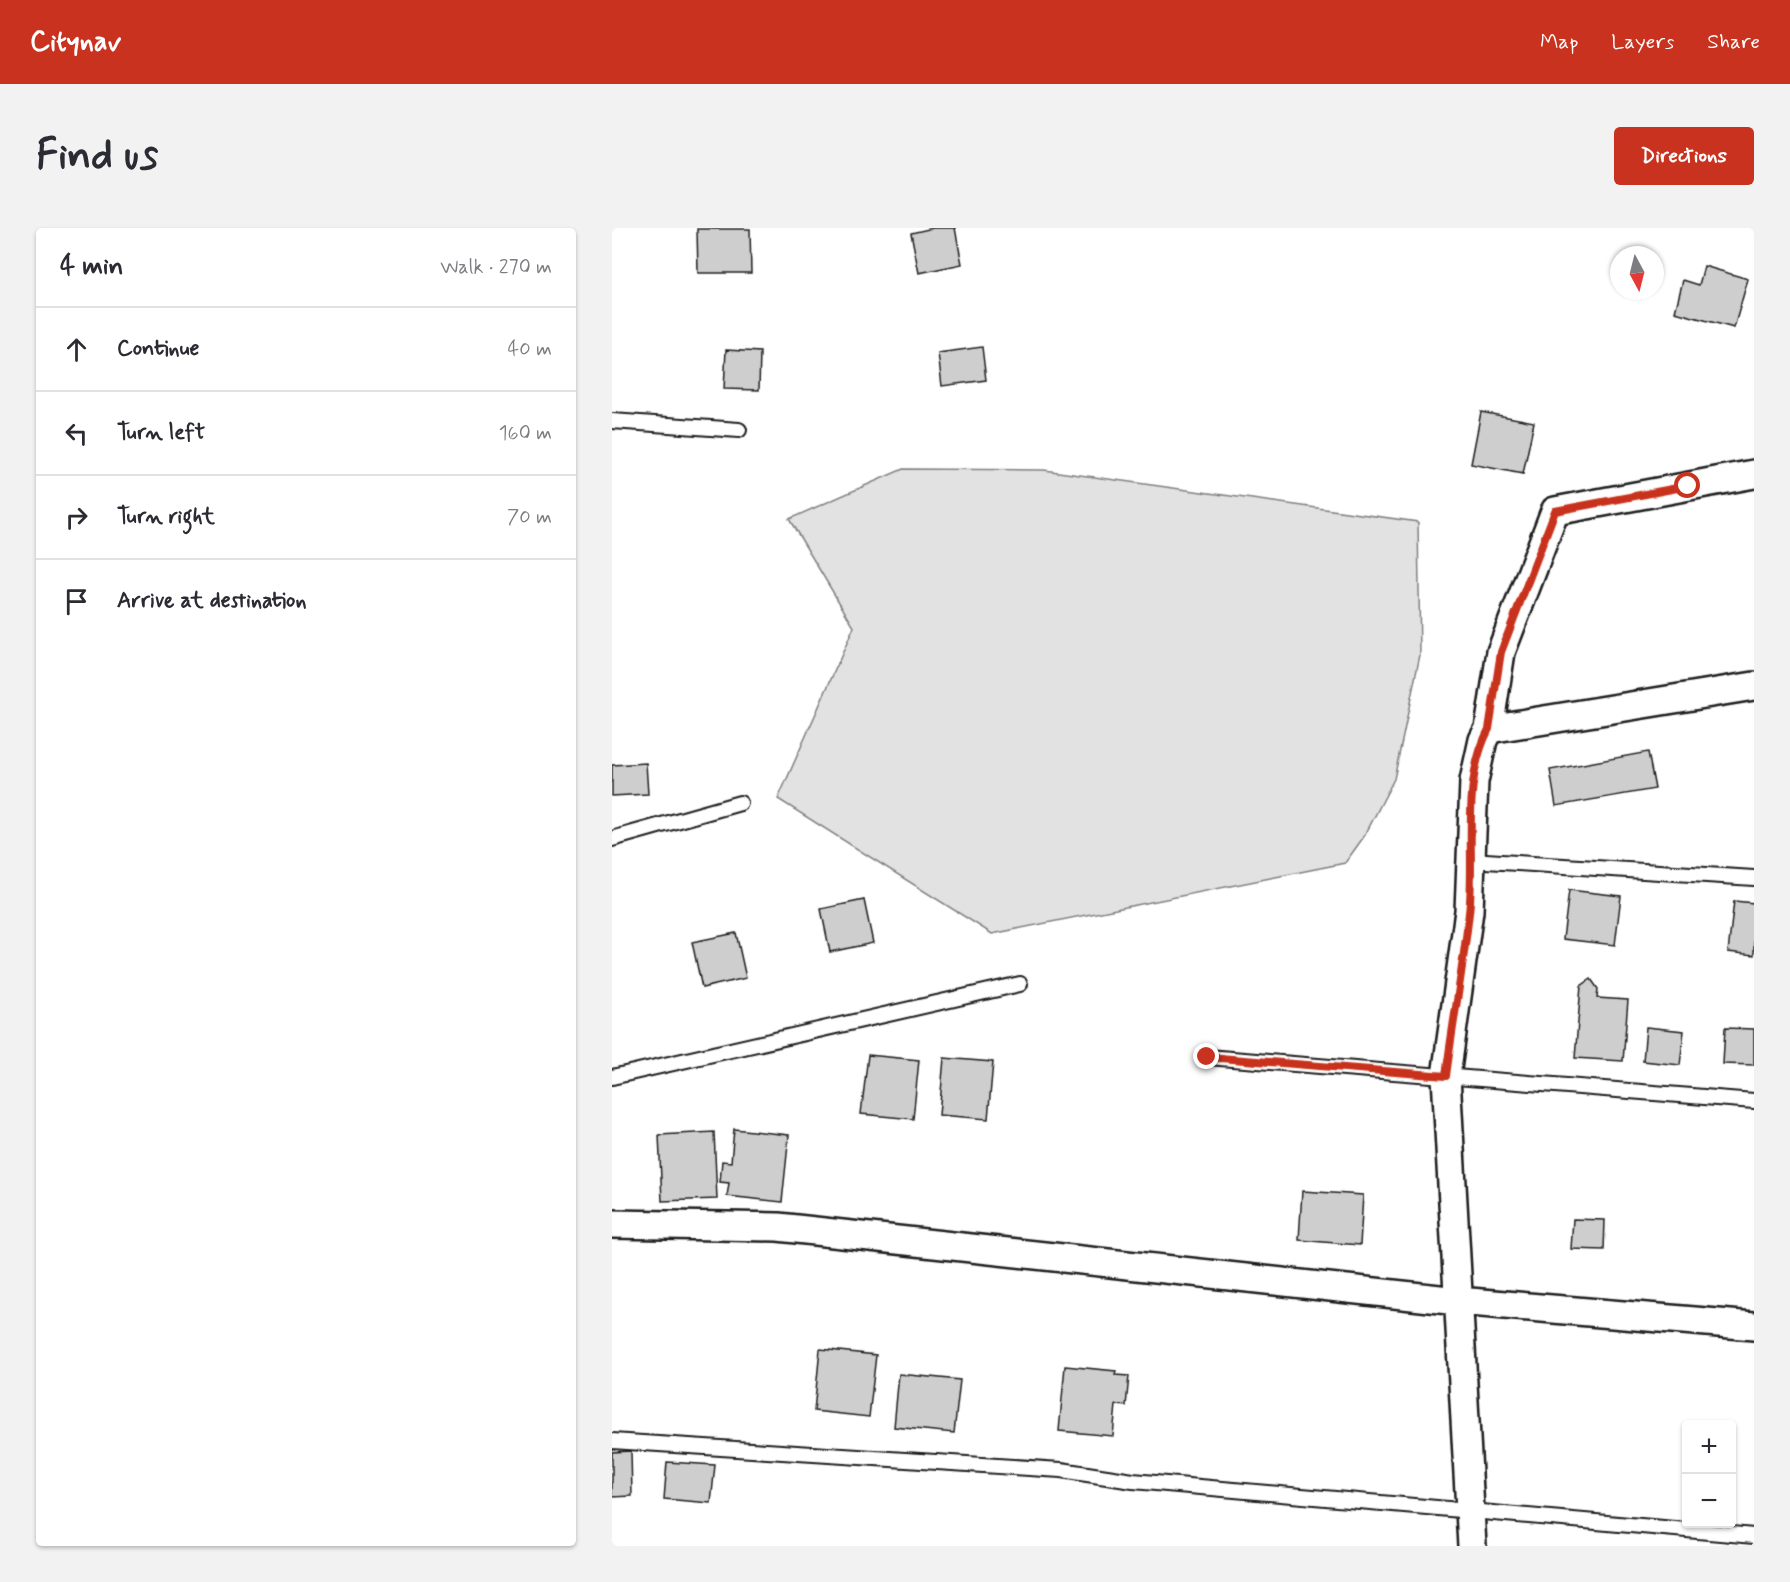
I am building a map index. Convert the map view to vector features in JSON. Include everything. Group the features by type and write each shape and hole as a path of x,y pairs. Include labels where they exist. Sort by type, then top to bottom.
{"street":[{"path":"1472,1546 1472,1512 1446,1076 1469,911 1474,781 1489,729 1501,652 1555,511 1754,474"},
{"path":"1489,729 1754,686"},
{"path":"612,1224 778,1227 1458,1301 1754,1326"}],"lane":[{"path":"612,421 739,430"},
{"path":"612,839 740,803"},
{"path":"1470,860 1754,878"},
{"path":"612,1077 1020,984"},
{"path":"1207,1057 1754,1101"},
{"path":"612,1441 1061,1470 1133,1481 1754,1536"}],"shaded area":[{"path":"903,469 1044,470 1418,522 1420,655 1394,779 1365,835 1345,863 992,934 778,799 854,627 789,519"}],"building":[{"path":"933,228 955,228 962,264 919,273 911,233"},
{"path":"697,229 750,229 751,273 698,273"},
{"path":"1704,266 1748,279 1734,328 1675,312 1683,280 1699,285"},
{"path":"982,347 986,380 942,386 938,353"},
{"path":"726,350 760,352 759,390 724,389"},
{"path":"1481,412 1534,422 1523,474 1471,464"},
{"path":"1648,752 1655,789 1556,806 1550,770"},
{"path":"646,763 648,794 612,796 612,765"},
{"path":"1569,890 1621,896 1615,945 1563,939"},
{"path":"864,900 873,943 830,952 821,909"},
{"path":"1734,901 1754,903 1754,955 1728,952"},
{"path":"736,933 746,978 702,988 692,942"},
{"path":"1591,979 1598,989 1597,998 1628,1000 1623,1061 1575,1058 1581,986"},
{"path":"1646,1027 1684,1031 1680,1065 1643,1061"},
{"path":"1725,1028 1754,1029 1754,1065 1723,1064"},
{"path":"868,1055 919,1060 913,1119 861,1114"},
{"path":"944,1058 993,1062 988,1119 939,1115"},
{"path":"734,1129 789,1135 782,1202 727,1196 729,1183 720,1182 722,1161 731,1162"},
{"path":"714,1132 717,1199 662,1201 659,1135"},
{"path":"1302,1191 1363,1195 1360,1245 1299,1240"},
{"path":"1573,1219 1605,1220 1604,1250 1571,1249"},
{"path":"820,1349 876,1355 869,1417 814,1411"},
{"path":"1065,1366 1116,1371 1115,1375 1129,1376 1126,1406 1116,1405 1113,1436 1059,1431"},
{"path":"899,1374 960,1380 954,1433 894,1427"},
{"path":"631,1451 632,1496 612,1497 612,1452"},
{"path":"667,1462 715,1465 711,1503 664,1499"}],"route":[{"path":"1207,1057 1446,1076 1469,911 1474,781 1489,729 1501,652 1555,511 1688,486"}]}
